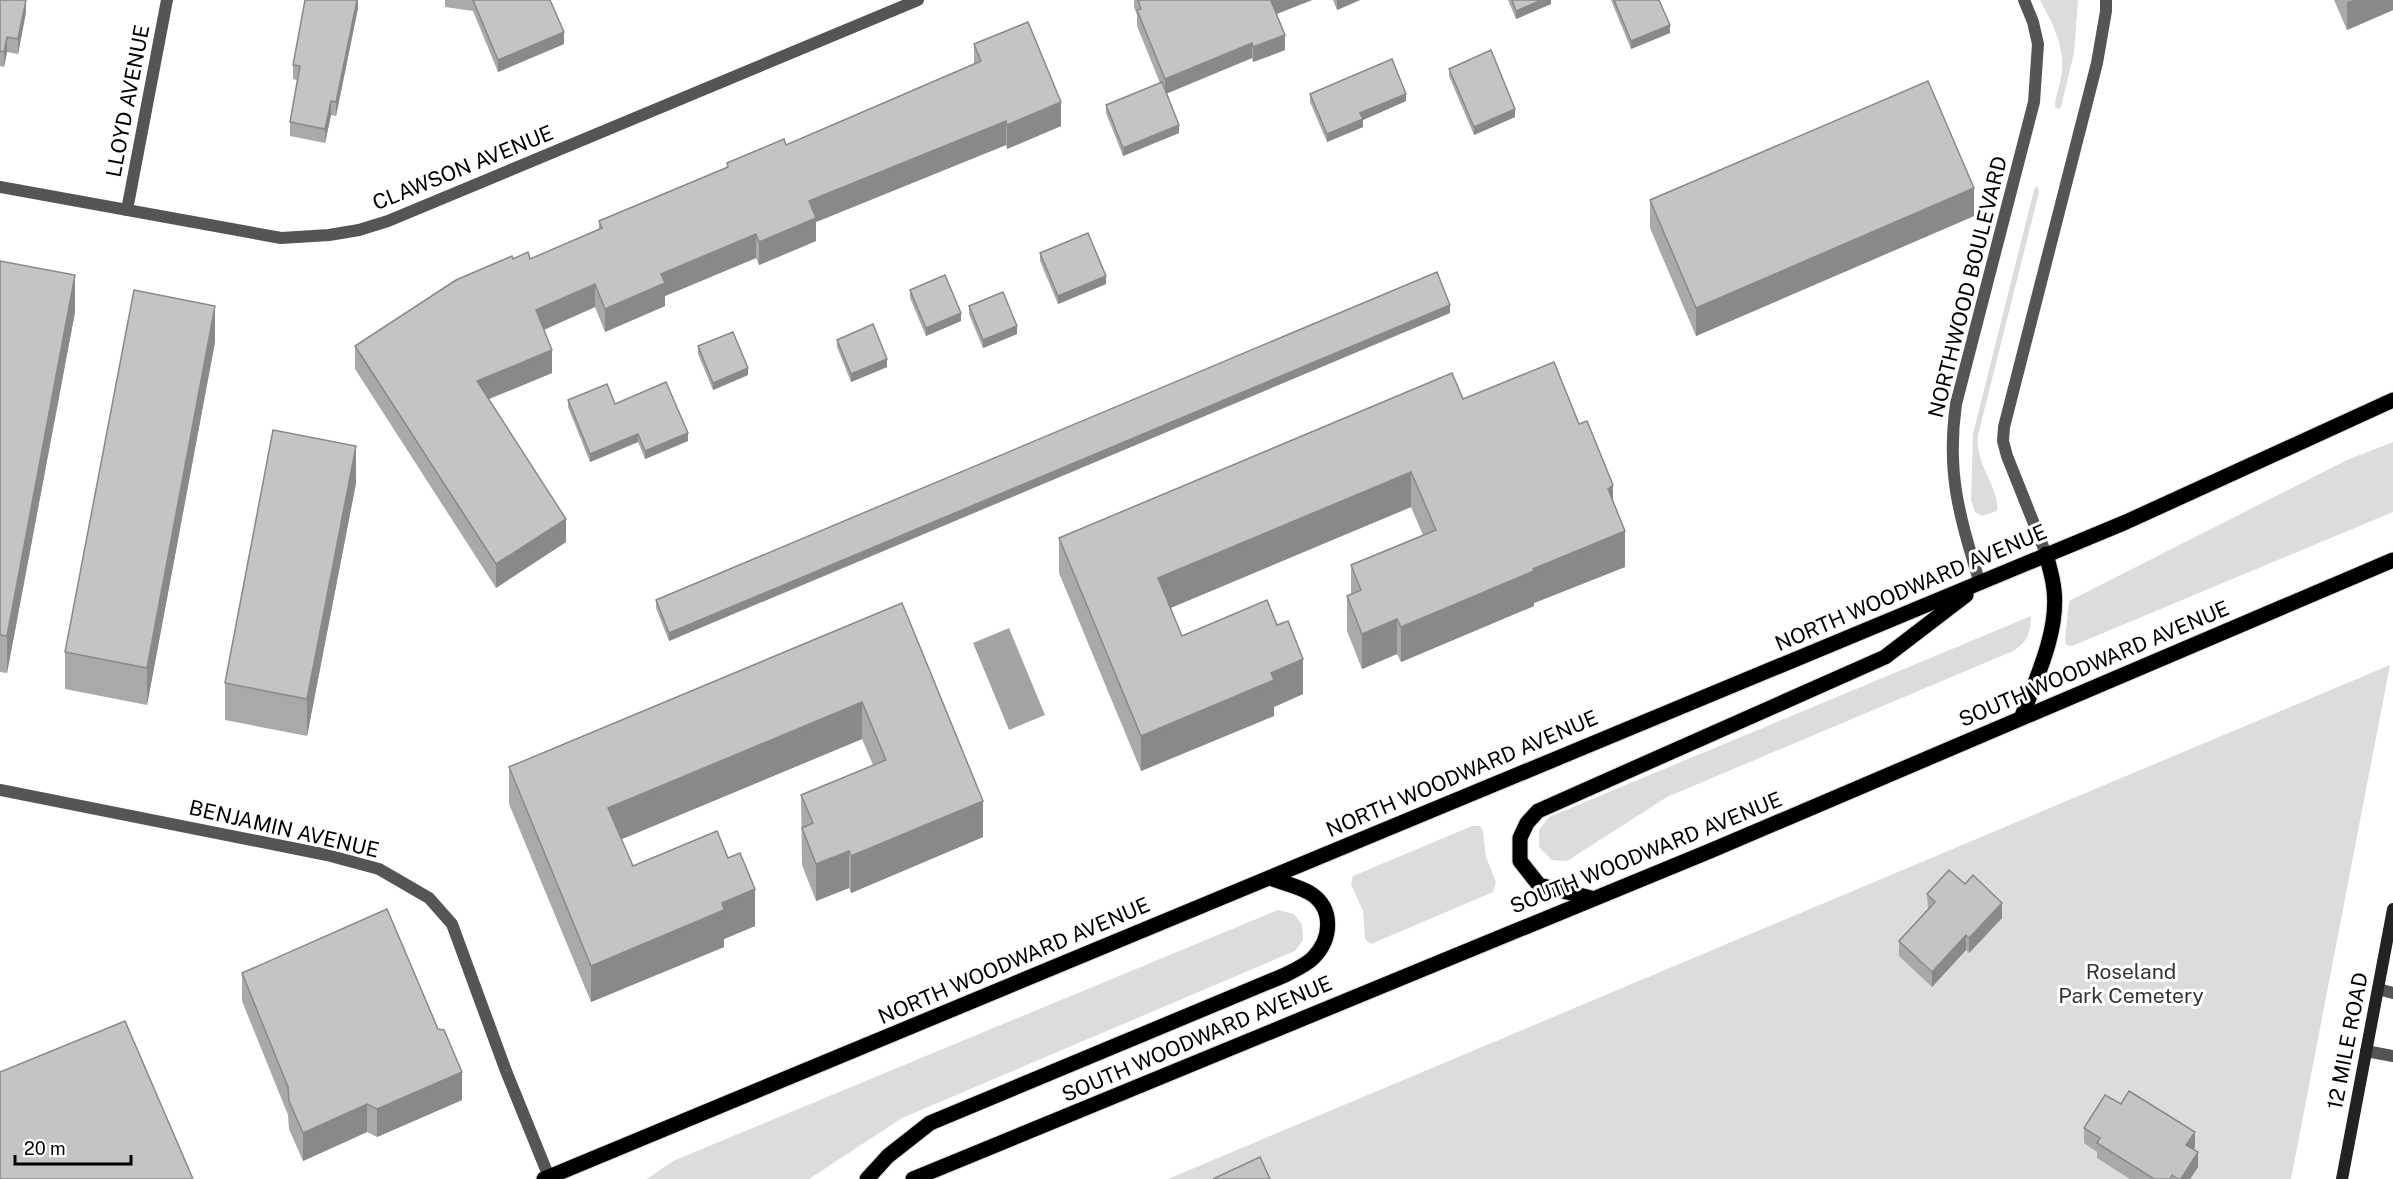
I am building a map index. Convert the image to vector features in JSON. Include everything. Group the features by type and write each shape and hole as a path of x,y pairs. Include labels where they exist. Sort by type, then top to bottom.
{"main road":[{"name":"NORTH WOODWARD AVENUE","path":"546,1178 1800,656 1980,584 2046,554 2127,522 2393,400"},
{"path":"2022,716 2044,659 2052,628 2055,592 2046,554"},
{"name":"SOUTH WOODWARD AVENUE","path":"913,1179 1710,850 2393,560"},
{"path":"1591,898 1539,885 1520,861 1520,838 1527,823 1538,811 1885,657 1980,584"},
{"path":"867,1179 888,1156 930,1123 1286,975 1312,959 1327,937 1328,921 1324,909 1307,892 1270,878"},
{"name":"12 MILE ROAD","path":"2342,1179 2393,909"}],"street":[{"name":"LLOYD AVENUE","path":"128,210 167,0"},
{"name":"CLAWSON AVENUE","path":"0,187 281,238 329,235 359,230 399,217 918,0"},
{"name":"NORTHWOOD BOULEVARD","path":"1980,584 1958,509 1951,439 1956,404 2034,102 2038,44 2033,22 2024,0"},
{"path":"2046,554 2007,456 2003,441 2004,427 2094,74 2106,0"},
{"name":"BENJAMIN AVENUE","path":"0,790 327,855 379,869 429,898 452,924 546,1178"},
{"path":"2378,989 2393,993"},
{"path":"2366,1051 2393,1056"}],"green space":[{"path":"2040,0 2078,0 2074,53 2059,109 2055,107 2055,103 2062,71 2061,51 2049,17"},
{"path":"2037,186 2039,192 1978,435 1980,456 1997,503 1997,511 1982,516 1975,512 1971,500 1973,434 2034,190"},
{"path":"2393,442 2393,512 2072,646 2066,645 2069,601 2347,460"},
{"path":"2031,616 2027,636 2022,644 2013,651 1667,797 1567,861 1552,860 1539,847 1539,830 1549,817"},
{"name":"Roseland Park Cemetery","path":"2390,665 2291,1179 1168,1179"},
{"path":"1472,826 1480,826 1483,831 1486,857 1496,882 1493,892 1371,944 1365,939 1363,911 1351,884 1353,876"},
{"path":"1278,910 1294,914 1302,925 1303,940 1295,951 902,1118 809,1179 647,1179 673,1161"}],"shaded area":[{"path":"1009,628 1045,715 1009,730 973,643"}],"building":[{"path":"0,0 26,0 18,39 7,37 4,52 0,51"},
{"path":"305,0 357,0 336,102 331,101 325,129 290,122 300,66 293,65"},
{"path":"473,0 550,0 564,32 498,60"},
{"path":"1138,0 1274,0 1271,1 1285,35 1253,47 1252,43 1165,79 1137,10 1141,9"},
{"path":"1512,0 1542,0 1516,11"},
{"path":"1614,0 1659,0 1670,25 1631,41"},
{"path":"1028,22 1061,102 1007,125 1006,121 809,201 816,218 759,242 756,234 661,274 665,283 605,309 595,284 536,310 552,350 477,381 566,519 496,564 355,346 456,280 512,256 513,259 528,252 530,259 602,228 599,221 728,167 727,163 784,139 786,145 981,61 974,44"},
{"path":"1491,50 1515,109 1474,127 1449,69"},
{"path":"1392,59 1406,94 1360,113 1363,119 1327,134 1310,94"},
{"path":"1928,81 1974,188 1696,308 1650,200"},
{"path":"1162,82 1179,125 1123,148 1106,105"},
{"path":"1088,233 1106,276 1058,296 1040,253"},
{"path":"0,261 75,275 7,636 0,635"},
{"path":"1437,272 1450,305 669,633 656,600"},
{"path":"945,275 961,313 926,328 910,290"},
{"path":"134,290 215,306 147,668 65,652"},
{"path":"1003,292 1017,326 983,340 969,306"},
{"path":"873,324 887,359 851,374 837,340"},
{"path":"733,332 748,368 713,383 698,346"},
{"path":"1554,362 1579,424 1587,421 1613,485 1608,489 1625,531 1401,627 1397,619 1362,634 1347,596 1361,590 1351,565 1436,530 1411,472 1158,578 1182,636 1267,600 1277,625 1288,621 1303,659 1271,673 1274,680 1141,736 1059,538 1452,373 1463,399"},
{"path":"666,382 688,433 645,451 638,434 590,454 568,400 607,384 615,404"},
{"path":"273,430 356,446 307,699 225,683"},
{"path":"902,603 983,801 851,856 849,851 816,864 802,828 813,823 801,795 886,760 862,702 608,808 633,866 717,831 728,858 740,853 755,889 722,903 724,910 591,966 509,767"},
{"path":"1949,870 1965,884 1973,875 2002,903 1969,938 1966,935 1932,972 1899,941 1935,902 1927,894"},
{"path":"387,909 438,1029 444,1030 462,1072 377,1109 367,1104 303,1133 289,1101 288,1087 242,973"},
{"path":"125,1021 193,1179 0,1179 0,1072"},
{"path":"2129,1091 2195,1132 2186,1145 2198,1152 2181,1179 2172,1175 2170,1179 2154,1179 2097,1143 2100,1138 2084,1128 2105,1095 2121,1104"},
{"path":"1260,1157 1270,1179 1213,1179"}]}
